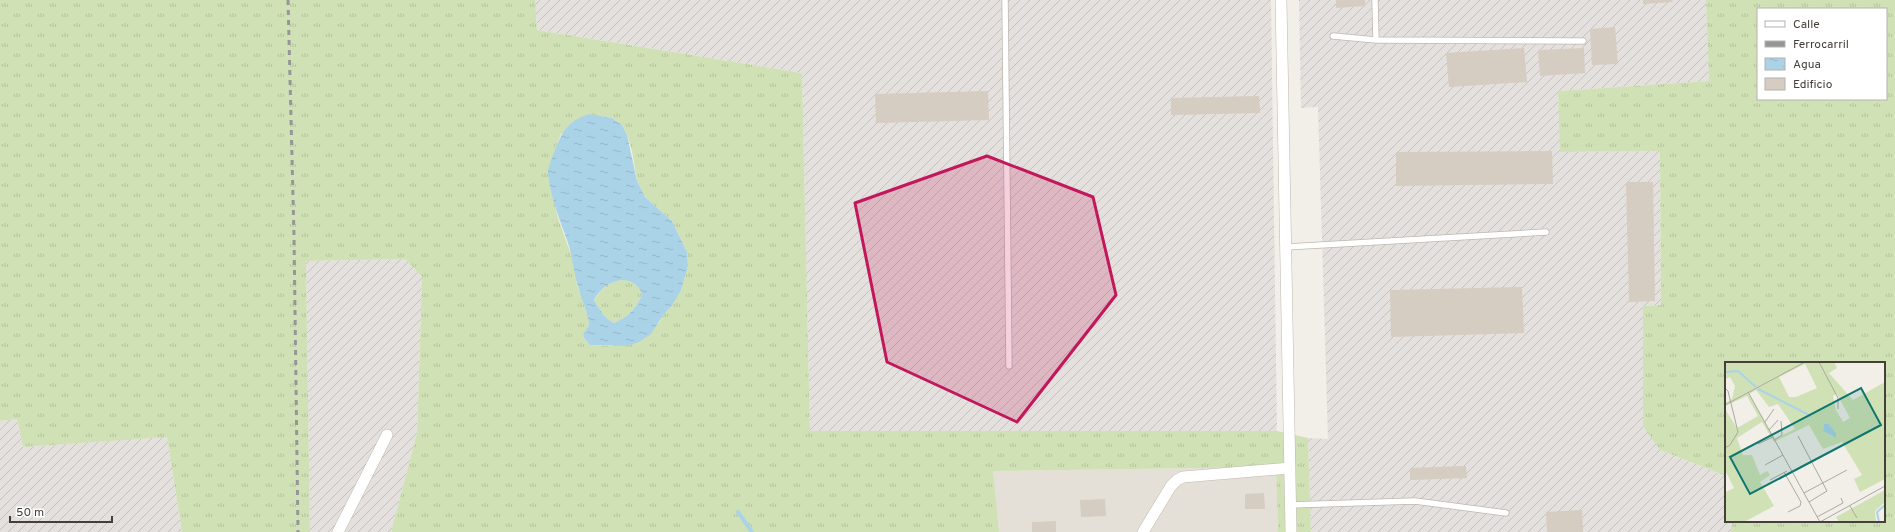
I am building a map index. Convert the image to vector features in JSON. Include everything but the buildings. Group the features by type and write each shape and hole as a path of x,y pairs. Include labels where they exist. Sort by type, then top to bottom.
{"street":[{"path":"1281,0 1291,532"},
{"path":"338,532 387,436"},
{"path":"1143,532 1171,486 1183,477 1290,468"}],"lane":[{"path":"1005,0 1009,366"},
{"path":"1375,0 1376,40"},
{"path":"1333,36 1376,40 1583,41"},
{"path":"1286,247 1546,232"},
{"path":"1290,505 1416,501 1506,513"}],"highlighted area":[{"path":"987,156 1093,197 1116,295 1017,422 887,362 855,203"}],"shaded area":[{"path":"535,0 1271,0 1277,431 810,431 802,73 537,30"},
{"path":"1299,0 1706,0 1709,81 1558,91 1561,152 1660,151 1661,305 1643,306 1660,450 1725,476 1725,522 1732,522 1731,532 1311,532 1308,438 1328,439 1318,107 1301,108"},
{"path":"405,259 422,277 417,433 391,532 310,532 306,261"},
{"path":"17,419 23,447 167,436 182,532 0,532 0,421"},
{"path":"1276,467 1278,532 999,532 992,471"}],"green space":[{"path":"0,0 535,0 537,30 802,73 810,431 1277,431 1308,438 1311,532 1278,532 1276,467 993,471 999,532 391,532 417,433 422,277 405,259 306,261 310,532 182,532 167,437 23,447 17,419 0,421","holes":["601,116 612,118 622,125 627,135 632,151 637,181 645,197 672,221 687,252 688,267 673,304 663,314 659,323 612,346 590,345 584,338 583,334 589,325 588,317 577,285 574,263 558,218 550,186 551,161 561,134"]},
{"path":"1706,0 1895,0 1895,532 1731,532 1732,522 1885,522 1885,362 1725,362 1725,476 1660,450 1643,426 1643,306 1661,305 1660,151 1560,152 1558,91 1709,81"},
{"path":"630,280 639,288 642,294 631,312 624,318 614,323 600,311 594,301 606,286 613,282"}],"water":[{"path":"589,114 612,118 622,125 627,135 637,181 645,197 672,221 687,252 688,266 681,290 673,304 664,314 651,334 639,342 627,346 590,345 584,338 583,334 589,325 587,316 577,284 568,243 549,182 549,165 560,138 570,124","holes":["622,280 629,281 634,284 639,288 642,294 631,312 624,318 614,323 605,316 594,300 609,284"]}],"waterway":[{"path":"738,512 752,532"}],"railway":[{"path":"288,0 294,236 298,532"}]}
